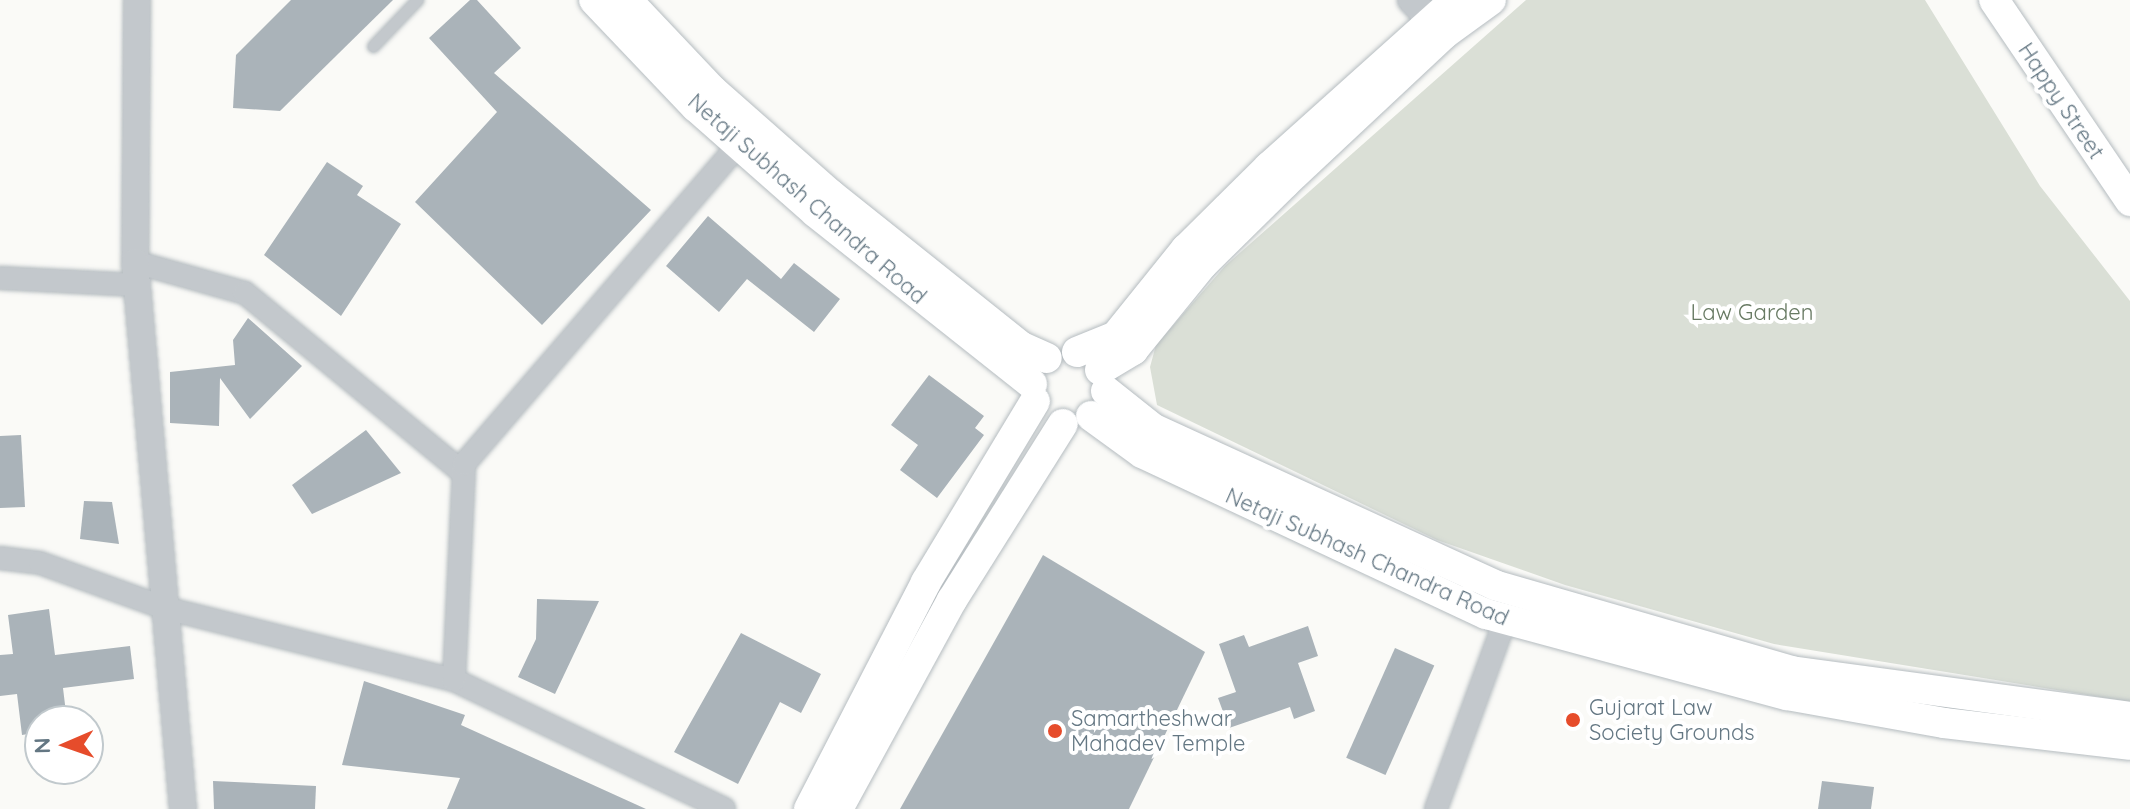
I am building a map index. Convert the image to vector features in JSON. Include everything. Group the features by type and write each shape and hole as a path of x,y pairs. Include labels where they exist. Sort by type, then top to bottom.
{"main road":[{"name":"Netaji Subhash Chandra Road","path":"594,0 739,144 1033,392 1046,416 1081,385"},
{"name":"Netaji Subhash Chandra Road","path":"627,0 712,90 830,194 1022,347 1154,429 1494,585 1791,671 2130,717"},
{"path":"838,809 930,638 1081,385 1116,336 1197,239 1429,17 1455,0"},
{"path":"1429,17 1491,0"},
{"name":"Happy Street","path":"1994,0 2130,201"},
{"name":"Netaji Subhash Chandra Road","path":"1081,385 1142,453 1296,530 1505,620 1787,695 1972,728 2130,745"},
{"path":"809,809 926,582 1033,392 1081,385"}],"street":[{"path":"137,0 136,273 183,809"},
{"path":"454,680 462,472 539,372 739,144"},
{"path":"0,278 136,273 245,293 462,472"},
{"path":"0,558 40,563 165,608 454,680 724,809"},
{"path":"1436,809 1505,620"}],"lane":[{"path":"373,46 417,0"}],"green space":[{"name":"Law Garden","path":"1526,0 1925,0 2040,186 2130,301 2130,702 1774,644 1565,585 1437,540 1157,405 1150,367 1156,345 1225,266"}],"building":[{"path":"291,0 393,0 280,111 233,108 236,55"},
{"path":"470,0 477,0 521,48 494,73 651,210 542,325 415,202 497,112 429,38"},
{"path":"327,162 363,186 357,195 401,224 341,316 264,255"},
{"path":"708,216 781,279 794,263 840,299 814,332 747,279 719,312 666,266"},
{"path":"248,318 302,366 250,419 220,378 219,426 170,423 170,372 235,365 233,340"},
{"path":"929,375 984,416 975,428 984,435 937,498 900,470 918,445 891,425"},
{"path":"366,430 401,473 312,514 292,485"},
{"path":"21,435 25,507 0,508 0,436"},
{"path":"84,501 112,502 119,544 80,539"},
{"name":"Samartheshwar Mahadev Temple","path":"1043,555 1205,652 1129,809 900,809"},
{"path":"537,599 599,601 555,694 518,677 536,639"},
{"path":"49,609 55,655 130,646 134,679 63,688 65,705 24,705 22,735 17,694 0,696 0,655 13,654 8,615"},
{"path":"1308,626 1318,656 1298,663 1315,711 1294,719 1290,707 1229,728 1218,698 1236,692 1219,644 1244,635 1249,647"},
{"path":"741,633 821,674 801,713 780,702 738,784 674,752"},
{"path":"1395,648 1434,665 1385,775 1346,758"},
{"path":"364,681 465,715 461,725 646,809 447,809 460,778 342,765"},
{"path":"213,781 316,786 315,809 214,809"},
{"path":"1822,781 1874,787 1871,809 1818,809"}],"place":[{"name":"Gujarat Law Society Grounds","path":"1573,720"},
{"name":"Samartheshwar Mahadev Temple","path":"1055,731"}]}
